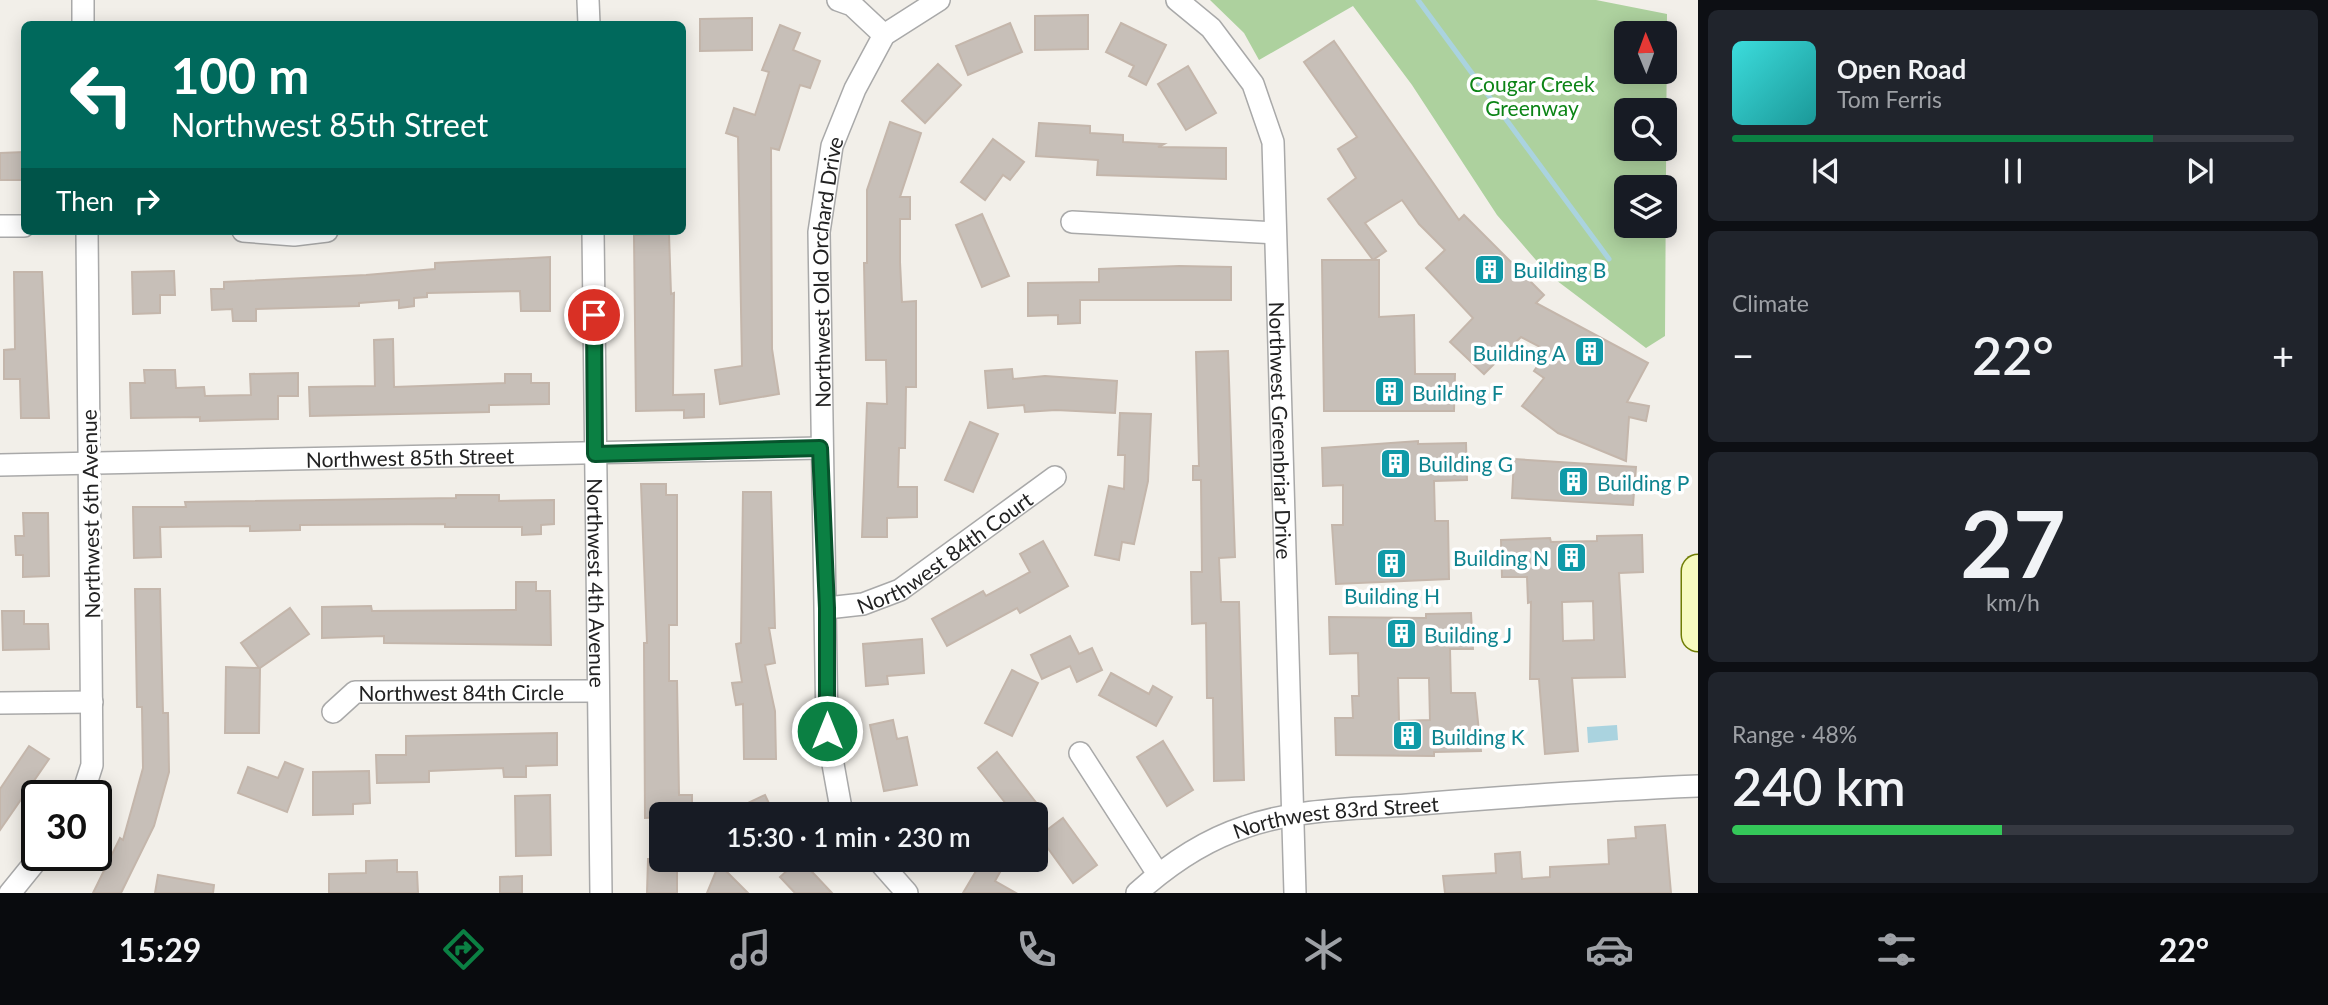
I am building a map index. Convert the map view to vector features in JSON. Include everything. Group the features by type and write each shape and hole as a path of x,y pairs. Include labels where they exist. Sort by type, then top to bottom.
{"main road":[{"path":"1698,571 1698,635"}],"street":[{"path":"83,0 83,21"},
{"path":"589,0 589,21"},
{"path":"838,0 852,5 884,35 939,0"},
{"name":"Northwest Greenbriar Drive","path":"1177,0 1211,28 1253,84 1272,142 1295,893"},
{"name":"Northwest Old Orchard Drive","path":"840,802 827,731 827,608 820,448 819,232 832,146 855,89 884,35"},
{"path":"1072,222 1275,233"},
{"path":"0,226 21,226"},
{"name":"Northwest 6th Avenue","path":"87,235 92,702 92,765 87,780"},
{"name":"Northwest 4th Avenue","path":"593,235 601,893"},
{"name":"Northwest 85th Street","path":"0,465 820,448"},
{"name":"Northwest 84th Court","path":"827,608 863,604 900,590 1055,477"},
{"name":"Northwest 84th Circle","path":"333,712 355,692 597,691"},
{"path":"0,703 92,702"},
{"path":"1080,753 1158,874"},
{"name":"Northwest 83rd Street","path":"1137,893 1158,874 1211,841 1244,827 1292,814 1524,795 1698,786"},
{"path":"18,890 30,871"},
{"path":"888,872 906,893"}],"green space":[{"name":"Cougar Creek Greenway","path":"1210,0 1596,0 1667,14 1667,21 1614,21 1614,84 1667,84 1666,98 1614,98 1614,161 1666,161 1666,175 1614,175 1614,238 1666,238 1665,336 1646,348 1548,274 1497,215 1412,85 1353,6 1259,60 1244,33"}],"water":[{"path":"1617,725 1618,740 1588,743 1587,727"}],"building":[{"path":"1088,15 1088,49 1035,50 1035,16"},
{"path":"752,18 752,50 700,51 700,19"},
{"path":"1010,23 1022,52 968,75 956,46"},
{"path":"1121,23 1166,45 1146,85 1129,76 1134,66 1106,52"},
{"path":"780,25 800,33 793,50 820,61 810,88 800,85 779,150 771,148 772,349 779,394 720,404 715,370 742,366 738,137 726,133 734,108 755,115 769,72 762,70"},
{"path":"1334,41 1459,220 1464,215 1544,295 1536,303 1648,363 1627,402 1649,406 1646,421 1629,417 1626,461 1558,433 1522,406 1544,378 1534,371 1548,351 1521,337 1484,374 1450,342 1473,318 1426,268 1445,250 1419,224 1402,200 1365,223 1386,251 1373,260 1328,199 1356,178 1338,149 1357,137 1304,62"},
{"path":"938,64 961,85 925,123 902,101"},
{"path":"1188,66 1216,113 1186,130 1158,84"},
{"path":"890,122 921,133 900,197 910,197 910,219 900,219 900,262 902,302 916,301 916,387 906,387 905,448 899,448 898,487 917,487 917,517 887,518 887,537 862,537 867,403 887,404 886,360 866,360 864,263 867,263 867,190"},
{"path":"1039,123 1090,126 1090,133 1123,135 1123,142 1164,144 1158,147 1226,148 1226,179 1097,175 1098,160 1036,156"},
{"path":"993,139 1024,162 1010,180 1003,175 985,200 961,182"},
{"path":"21,152 21,180 0,180 0,153"},
{"path":"982,214 1009,276 982,287 956,225"},
{"path":"634,235 669,235 671,294 674,293 673,395 704,394 704,417 684,418 684,410 636,411"},
{"path":"550,257 550,311 521,311 520,291 427,293 427,297 414,298 414,306 399,308 399,300 359,303 359,306 256,309 256,321 233,321 232,309 212,310 211,289 224,289 224,282 366,275 435,269 435,263"},
{"path":"1322,260 1379,260 1379,317 1414,315 1415,374 1455,374 1454,411 1324,411"},
{"path":"1231,267 1231,300 1080,300 1080,323 1058,324 1058,315 1028,316 1028,283 1099,282 1099,269"},
{"path":"174,271 175,295 160,295 160,313 133,314 132,272"},
{"path":"14,272 42,272 49,418 21,418 20,379 4,379 4,350 15,349"},
{"path":"393,339 394,387 505,383 505,374 531,374 531,383 549,383 549,404 489,405 489,412 310,416 309,387 375,386 374,340"},
{"path":"1228,351 1235,557 1219,558 1221,602 1239,602 1244,780 1214,781 1213,698 1207,698 1206,623 1192,624 1191,572 1202,572 1201,480 1193,480 1193,466 1199,466 1196,352"},
{"path":"1012,369 1013,379 1045,376 1117,381 1115,413 1056,410 1025,412 1024,405 988,408 985,371"},
{"path":"144,370 175,370 176,388 204,387 205,396 251,395 250,374 298,373 298,396 278,396 278,419 200,421 200,417 131,418 130,383 145,383"},
{"path":"1120,413 1151,414 1148,481 1134,544 1122,542 1119,560 1095,555 1109,486 1124,489 1125,455 1118,455"},
{"path":"970,422 998,434 973,492 945,480"},
{"path":"1418,441 1418,444 1466,443 1467,480 1434,481 1435,521 1448,521 1449,579 1336,584 1332,525 1343,525 1343,485 1323,486 1322,448"},
{"name":"Building P","path":"1514,459 1636,467 1633,505 1512,498"},
{"path":"641,484 666,484 666,495 677,495 677,625 669,625 669,681 677,681 679,795 692,795 692,802 649,802 649,818 645,818 644,643 647,643"},
{"path":"743,492 771,492 775,628 769,628 775,663 765,665 775,711 776,759 744,759 743,704 736,705 732,683 742,682 736,644 741,643"},
{"path":"456,495 499,495 499,501 554,500 554,524 541,525 541,534 522,535 522,527 445,527 445,524 300,525 300,530 250,531 250,526 160,527 161,557 134,558 133,507 186,507 185,502 456,498"},
{"path":"23,513 48,513 49,576 23,577 23,555 16,555 15,536 24,536"},
{"path":"1642,535 1643,572 1619,573 1625,677 1572,678 1578,751 1545,754 1539,679 1530,679 1531,602 1528,603 1527,577 1502,577 1501,540 1550,538 1551,542 1597,541 1597,536","holes":["1593,601 1594,640 1563,641 1562,602"]},
{"path":"1043,541 1068,586 1020,613 1017,608 947,646 932,619 983,591 986,596 1030,572 1020,554"},
{"path":"516,582 536,582 536,591 550,591 551,645 384,643 384,636 322,638 322,607 371,606 372,611 516,610"},
{"path":"135,589 160,589 163,713 168,713 169,772 154,826 121,893 93,893 104,871 112,871 112,854 120,838 123,840 143,768 142,707 137,707"},
{"path":"290,608 309,634 260,668 259,733 225,733 226,667 259,668 241,643"},
{"path":"2,611 24,611 24,624 48,624 49,649 3,650"},
{"path":"1471,613 1473,649 1450,649 1451,693 1475,693 1481,751 1434,752 1434,756 1336,755 1335,718 1353,718 1352,696 1359,696 1358,653 1330,654 1329,617 1426,618 1426,614","holes":["1398,678 1429,678 1430,720 1399,721"]},
{"path":"1070,636 1079,654 1092,648 1102,670 1077,682 1070,666 1042,679 1031,655"},
{"path":"922,639 924,673 887,676 888,684 866,686 863,644"},
{"path":"1012,670 1038,683 1012,736 985,723"},
{"path":"1111,673 1149,694 1153,686 1172,697 1156,726 1099,695"},
{"path":"893,720 897,739 907,737 917,785 884,791 870,725"},
{"path":"557,733 557,765 526,766 526,777 504,777 503,768 429,771 429,782 377,783 376,755 406,755 406,736"},
{"path":"1163,741 1193,790 1167,806 1137,757"},
{"path":"29,746 49,759 35,780 21,780 21,800 0,830 0,789"},
{"path":"997,752 1036,802 1005,802 978,768"},
{"path":"285,762 303,769 287,812 238,793 248,767 278,778"},
{"path":"369,771 370,803 353,804 353,814 313,815 313,772"},
{"path":"550,795 551,855 516,856 515,796"},
{"path":"765,795 768,802 750,802"},
{"path":"1063,818 1097,865 1073,883 1048,848 1048,829"},
{"path":"1665,825 1671,893 1445,893 1443,876 1496,873 1495,854 1520,852 1522,879 1550,877 1550,867 1609,864 1608,840 1636,838 1635,827"},
{"path":"648,859 649,872 677,872 677,893 647,893"},
{"path":"397,860 397,872 417,872 418,893 329,893 329,874 366,873 366,861"},
{"path":"716,872 727,872 748,893 707,893"},
{"path":"786,872 812,872 832,893 795,893 780,877"},
{"path":"975,872 1000,872 995,881 1016,893 963,893"},
{"path":"158,875 214,885 213,893 155,893"},
{"path":"522,876 522,893 500,893 500,877"}],"waterway":[{"path":"1418,0 1609,259"}],"place":[{"name":"Building B","path":"1490,269"},
{"name":"Building A","path":"1589,352"},
{"name":"Building F","path":"1389,392"},
{"name":"Building G","path":"1395,463"},
{"name":"Building P","path":"1574,482"},
{"name":"Building N","path":"1572,557"},
{"name":"Building H","path":"1392,563"},
{"name":"Building J","path":"1401,634"},
{"name":"Building K","path":"1408,736"}],"route":[{"path":"594,315 595,454 820,448 827,608 827,731"}]}
